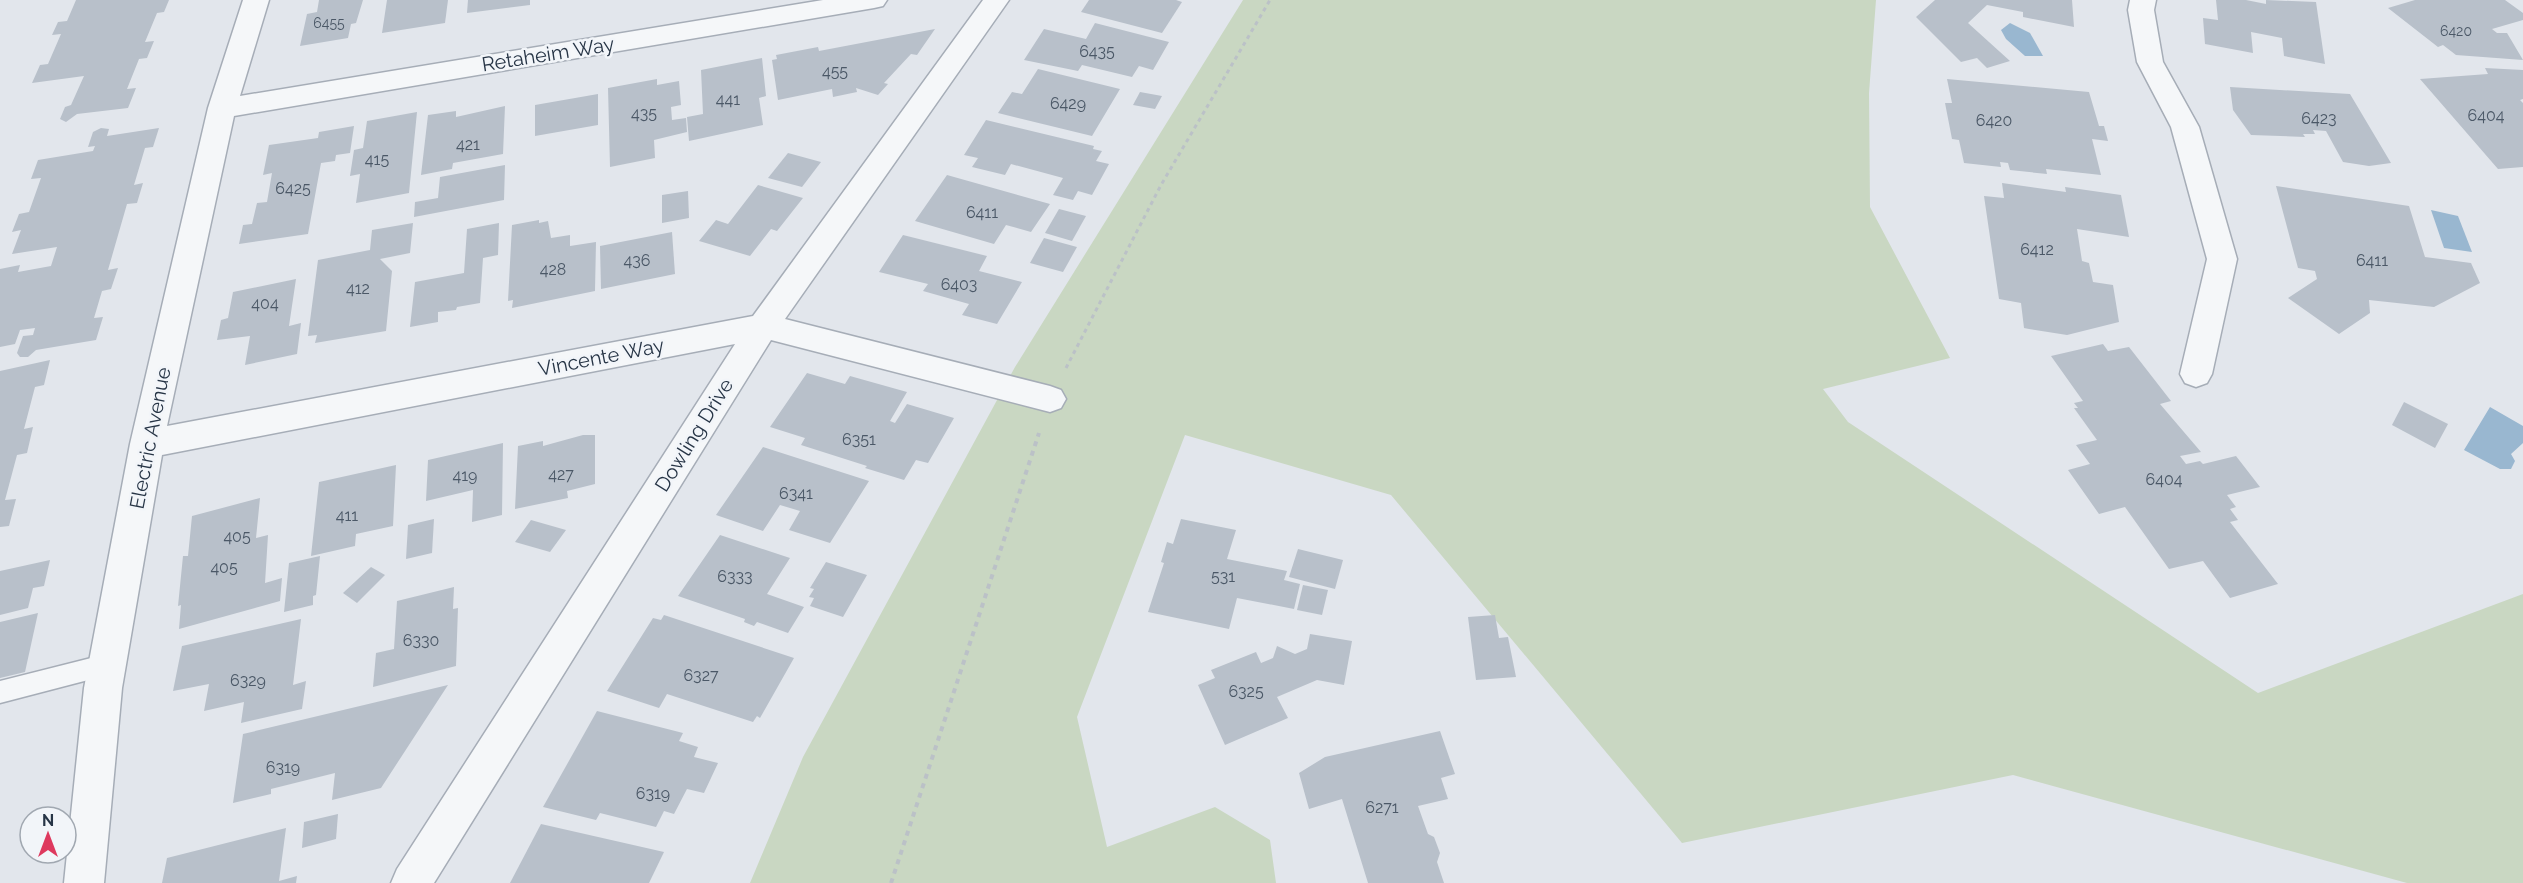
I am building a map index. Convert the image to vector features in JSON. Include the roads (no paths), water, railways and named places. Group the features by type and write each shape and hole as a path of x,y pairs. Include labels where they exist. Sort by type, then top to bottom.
{"street":[{"name":"Electric Avenue","path":"81,882 107,665 147,444 222,108 256,0"},
{"name":"Retaheim Way","path":"222,108 874,0"},
{"name":"Dowling Drive","path":"411,883 763,326 996,0"},
{"path":"2143,0 2141,10 2150,62 2185,127 2222,259 2196,375"},
{"name":"Vincente Way","path":"147,444 763,326 1050,399"}],"lane":[{"path":"0,692 107,665"}],"water":[{"path":"2010,23 2030,33 2043,56 2025,56 2006,39 2001,30"},
{"path":"2431,210 2458,216 2472,252 2444,248"},
{"path":"2490,407 2523,426 2523,443 2511,454 2515,461 2511,469 2500,469 2464,450"}]}
